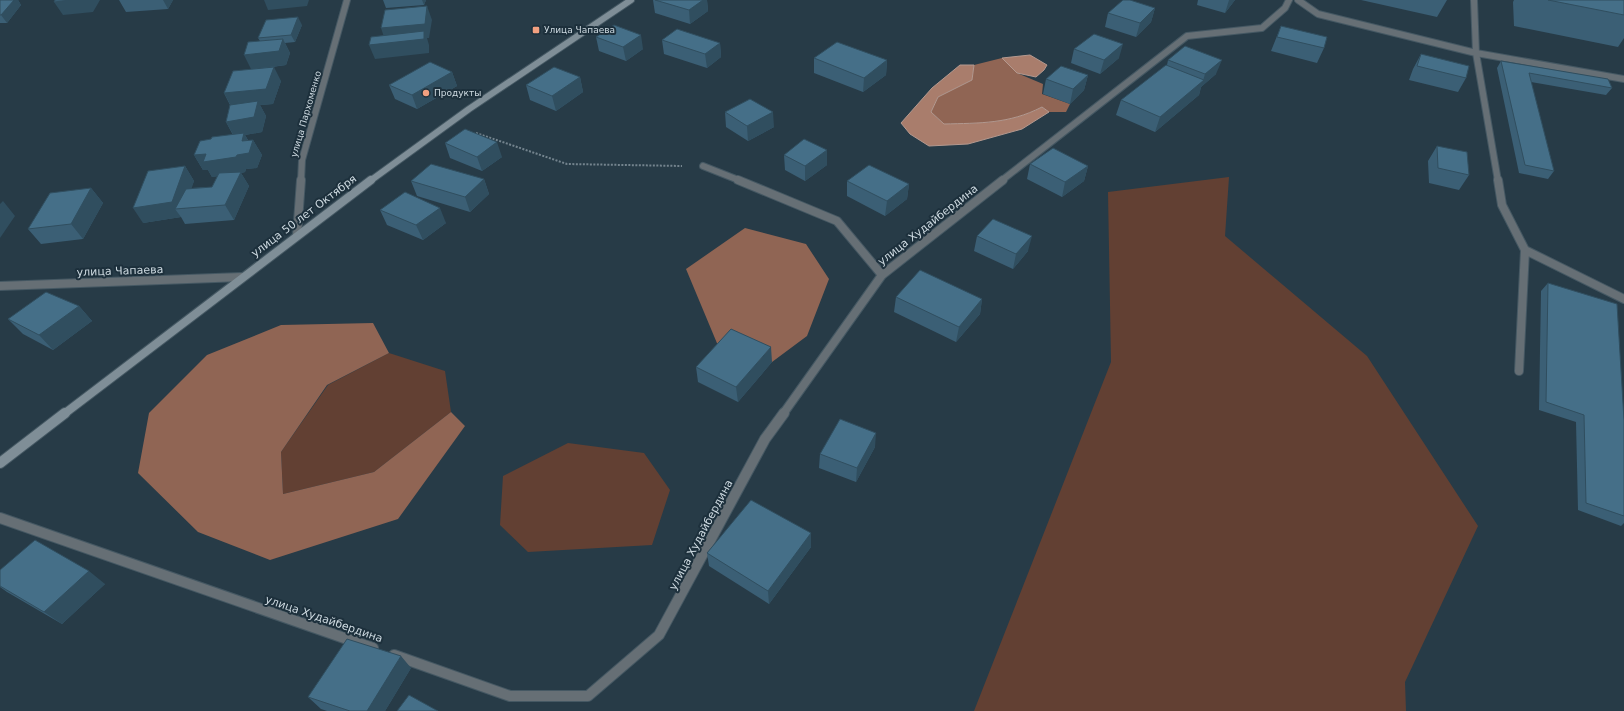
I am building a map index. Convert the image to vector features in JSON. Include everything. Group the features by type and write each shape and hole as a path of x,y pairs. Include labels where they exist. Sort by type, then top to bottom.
{"main road":[{"name":"улица 50 лет Октября","path":"0,463 242,277 447,124 523,71 631,0"}],"street":[{"name":"улица Пархоменко","path":"298,235 302,160 347,0"},
{"name":"улица Худайбердина","path":"0,518 510,696 588,696 659,635 765,439 882,275 1187,36 1262,28 1285,8 1289,0"},
{"path":"1298,0 1318,14 1476,53 1624,79"},
{"path":"1474,0 1476,53 1502,205 1525,250 1519,371"},
{"path":"703,166 837,221 882,275"},
{"path":"1525,250 1624,299"},
{"name":"улица Чапаева","path":"0,286 242,277"}],"path":[{"path":"447,124 567,164 703,166"}],"shaded area":[{"path":"1030,55 1047,65 1036,77 1017,73 1002,58"},
{"path":"1002,58 1017,73 1043,84 1042,94 1070,104 1066,112 1049,112 1042,107 1030,113 1006,120 982,123 944,124 931,112 938,97 972,80 974,65"},
{"path":"960,65 974,65 972,80 938,97 931,112 944,124 982,123 1006,120 1030,113 1042,107 1049,112 1022,129 968,144 929,146 910,134 901,123 932,88"},
{"path":"1229,177 1225,236 1367,356 1478,526 1405,682 1406,711 974,711 1111,362 1108,192"},
{"path":"745,228 806,244 829,279 807,336 772,362 746,368 719,348 686,269"},
{"path":"373,323 389,353 327,385 281,452 283,494 374,472 451,412 465,426 398,519 270,560 198,532 138,473 149,413 207,355 281,325"},
{"path":"389,353 445,371 451,412 374,472 283,494 281,452 328,385"},
{"path":"568,443 644,453 670,490 652,545 528,552 500,525 503,476"}],"building":[{"path":"0,0 14,0 1,15 0,15"},
{"path":"55,0 70,0 54,2"},
{"path":"655,0 703,0 689,10"},
{"path":"1123,0 1130,0 1155,8 1140,23 1108,13"},
{"path":"1548,0 1624,0 1624,15"},
{"path":"427,6 425,24 381,28 385,10"},
{"path":"298,17 291,35 258,38 266,20"},
{"path":"614,25 641,35 623,47 596,37"},
{"path":"1281,26 1327,37 1324,48 1277,37"},
{"path":"677,29 720,43 705,54 662,40"},
{"path":"424,31 424,39 369,45 371,37"},
{"path":"1094,34 1123,44 1104,60 1074,49"},
{"path":"283,39 279,51 244,55 248,42"},
{"path":"837,42 887,60 864,78 814,58"},
{"path":"1185,46 1222,60 1205,74 1168,60"},
{"path":"1421,54 1469,66 1466,78 1417,66"},
{"path":"1501,61 1608,79 1612,88 1529,73 1554,171 1525,165"},
{"path":"430,62 452,72 412,95 389,85"},
{"path":"1166,65 1204,80 1160,117 1121,100"},
{"path":"1061,66 1088,75 1073,89 1046,79"},
{"path":"274,67 266,89 224,93 233,71"},
{"path":"554,67 580,77 552,96 526,85"},
{"path":"750,99 773,112 747,126 725,112"},
{"path":"258,101 254,117 226,122 230,105"},
{"path":"465,129 497,142 477,157 445,143"},
{"path":"244,133 242,141 253,140 249,153 237,155 236,157 203,162 206,154 194,155 200,141 211,139 212,137"},
{"path":"804,139 827,150 805,166 784,155"},
{"path":"1437,146 1467,152 1469,175 1438,168"},
{"path":"1053,148 1088,166 1065,182 1030,164"},
{"path":"431,164 484,179 465,197 411,181"},
{"path":"869,165 909,184 887,201 847,181"},
{"path":"185,166 172,202 133,208 148,171"},
{"path":"241,172 225,205 175,209 186,189 212,187 219,173"},
{"path":"91,188 71,224 28,229 50,193"},
{"path":"405,192 440,208 416,225 380,210"},
{"path":"993,219 1032,236 1016,254 977,236"},
{"path":"920,270 982,299 959,327 896,297"},
{"path":"1548,283 1617,304 1624,420 1624,516 1586,503 1584,415 1546,402"},
{"path":"46,292 79,306 39,335 8,319"},
{"path":"731,329 771,347 736,387 696,367"},
{"path":"840,419 876,433 857,468 820,454"},
{"path":"751,500 811,533 768,591 707,553"},
{"path":"35,540 89,571 44,612 0,586 0,570"},
{"path":"347,639 401,656 367,711 350,711 308,697"},
{"path":"409,695 438,711 397,711"}],"place":[{"name":"Улица Чапаева","path":"536,30"},
{"name":"Продукты","path":"426,93"}]}
